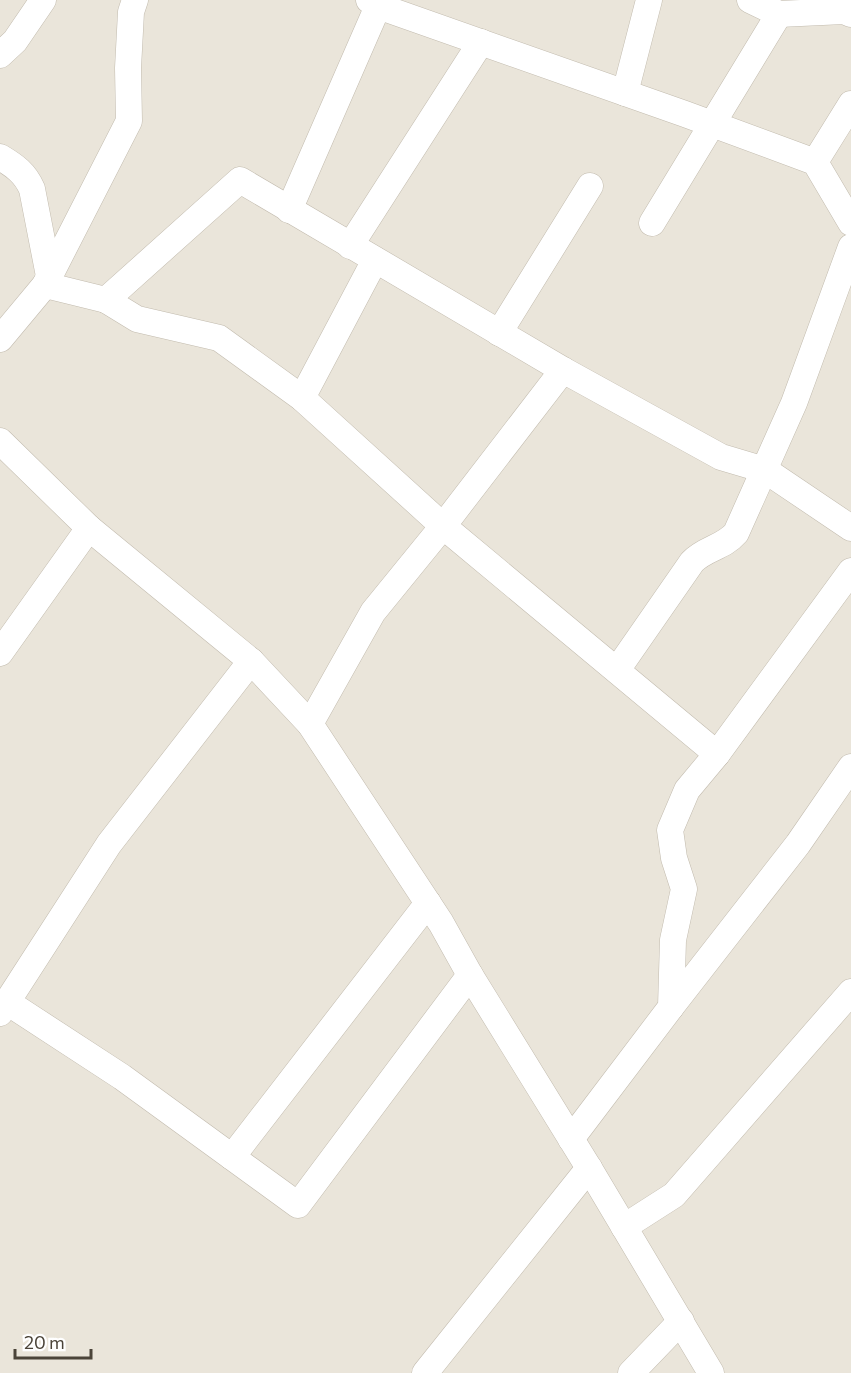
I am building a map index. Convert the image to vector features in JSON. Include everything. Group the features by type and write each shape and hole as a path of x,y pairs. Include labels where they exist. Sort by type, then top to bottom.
{"street":[{"path":"0,55 15,41 43,0"},
{"path":"625,93 649,0"},
{"path":"750,0 779,14 844,11 851,14"},
{"path":"288,210 374,3 814,162 851,223"},
{"path":"0,339 47,280 129,121 127,4"},
{"path":"652,223 779,14"},
{"path":"350,246 480,42"},
{"path":"814,162 851,104"},
{"path":"0,157 20,170 32,189 47,280"},
{"path":"106,300 240,180 563,370 721,458 765,470 851,528"},
{"path":"499,333 590,186"},
{"path":"617,670 692,562 700,555 729,541 736,533 843,289 851,247"},
{"path":"302,398 375,260"},
{"path":"47,280 106,300 137,319 219,338 302,398 443,526 717,754"},
{"path":"310,724 373,612 443,526 563,370"},
{"path":"0,441 89,528 251,662 310,724 428,903 711,1373"},
{"path":"0,653 89,528"},
{"path":"671,1007 673,940 684,889 674,858 670,830 687,790 717,754 851,571"},
{"path":"251,662 109,844 3,1008 122,1077 298,1205 470,975"},
{"path":"571,1139 798,844 851,767"},
{"path":"232,1157 428,903"},
{"path":"624,1227 674,1195 851,992"},
{"path":"425,1373 589,1168"},
{"path":"631,1373 681,1321"}],"shaded area":[{"path":"0,0 851,0 851,1373 0,1373"}]}
